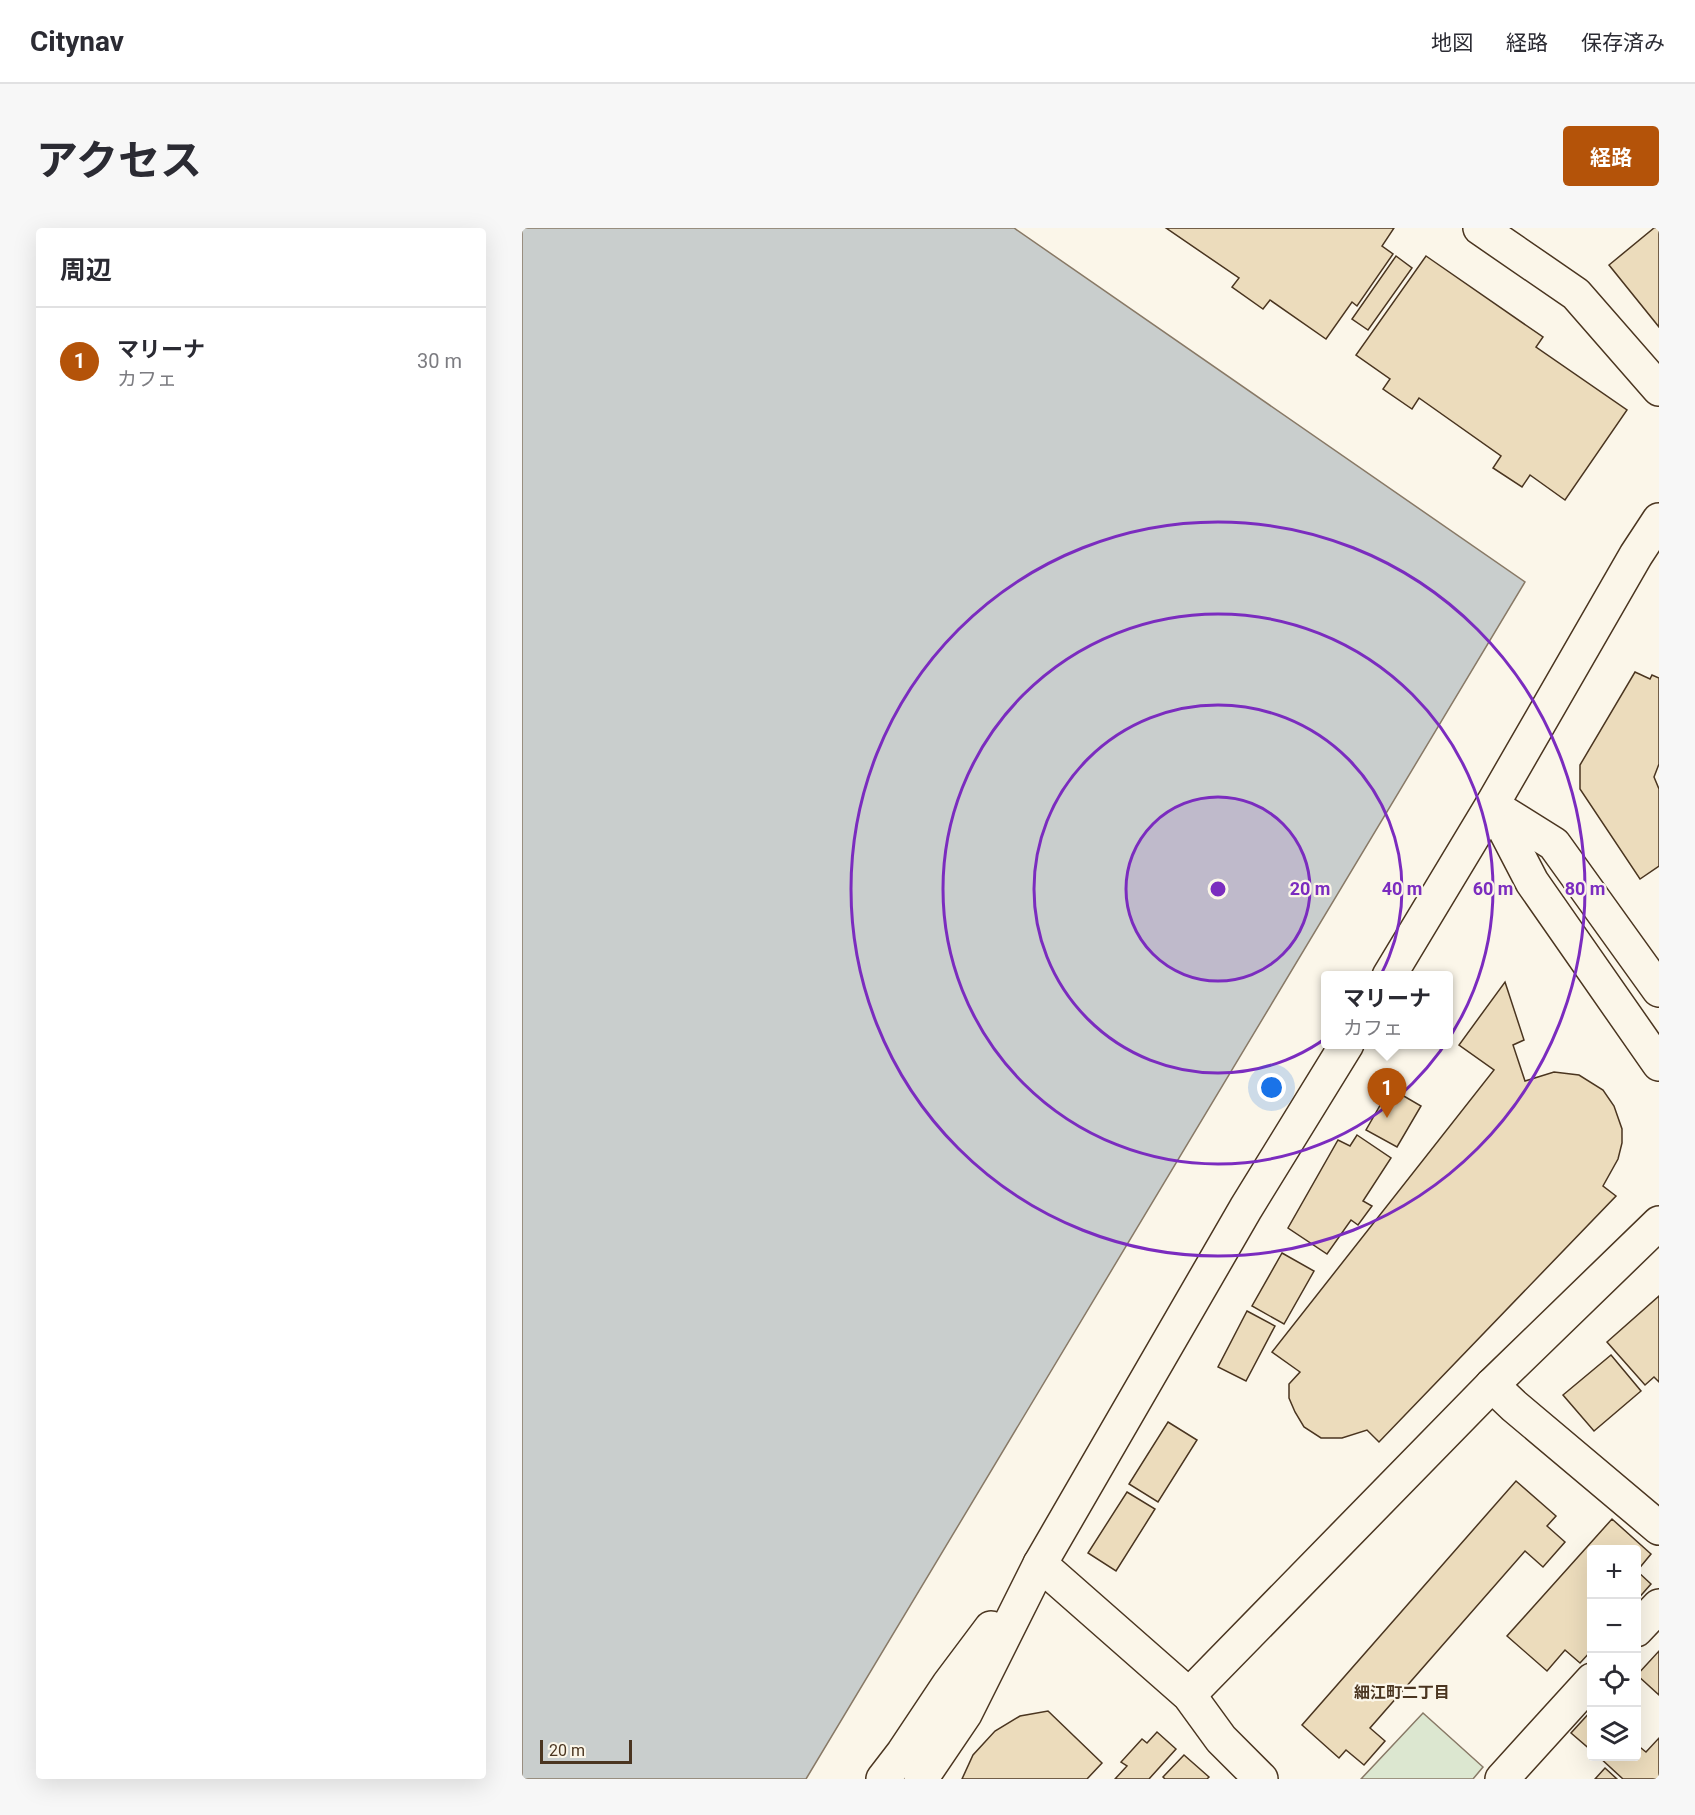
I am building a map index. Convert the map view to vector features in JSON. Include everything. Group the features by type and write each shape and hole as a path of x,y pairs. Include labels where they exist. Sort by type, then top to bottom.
{"street":[{"path":"1480,228 1576,294 1659,389"},
{"path":"1391,971 1492,805 1630,565 1659,520"},
{"path":"1492,805 1554,844 1659,990"},
{"path":"1492,805 1532,882 1659,1064"},
{"path":"921,1779 965,1714 1040,1564 1246,1208 1344,1049"},
{"path":"1189,1695 1492,1385 1659,1223"},
{"path":"1492,1385 1659,1528"},
{"path":"1040,1564 1189,1695 1221,1739 1260,1779"},
{"path":"883,1779 949,1684 1040,1564"},
{"path":"1641,1625 1659,1606"},
{"path":"1502,1779 1587,1686"}],"green space":[{"path":"1423,1713 1483,1767 1473,1779 1361,1779"}],"shaded area":[{"path":"522,228 1014,228 1525,582 806,1779 522,1779"}],"building":[{"path":"1166,228 1394,228 1382,246 1393,254 1357,306 1352,302 1326,339 1270,300 1263,309 1232,287 1239,278"},
{"path":"1654,228 1659,228 1659,327 1609,265"},
{"path":"1396,256 1412,268 1368,330 1352,319"},
{"path":"1426,256 1543,337 1536,347 1627,410 1565,500 1530,475 1522,487 1493,468 1501,456 1419,398 1412,409 1383,389 1390,379 1356,355"},
{"path":"1635,672 1650,679 1652,675 1659,678 1659,764 1654,777 1659,789 1659,866 1640,879 1580,789 1580,765"},
{"path":"1505,982 1524,1040 1513,1045 1525,1081 1554,1072 1579,1075 1603,1090 1614,1106 1622,1129 1622,1143 1618,1159 1603,1186 1616,1196 1379,1442 1367,1430 1342,1438 1321,1438 1304,1427 1289,1398 1289,1384 1300,1372 1272,1352 1494,1070 1459,1045"},
{"path":"1390,1088 1421,1106 1397,1147 1366,1130"},
{"path":"1357,1135 1391,1158 1363,1201 1372,1206 1358,1225 1351,1220 1327,1254 1288,1228 1338,1140 1350,1146"},
{"path":"1282,1253 1314,1271 1284,1324 1252,1306"},
{"path":"1659,1296 1659,1382 1654,1377 1645,1385 1607,1342"},
{"path":"1247,1311 1275,1326 1246,1381 1218,1367"},
{"path":"1611,1355 1641,1391 1594,1431 1563,1395"},
{"path":"1168,1422 1197,1440 1158,1502 1129,1484"},
{"path":"1516,1481 1556,1516 1547,1526 1565,1542 1543,1567 1525,1551 1370,1728 1385,1741 1364,1765 1346,1750 1339,1758 1302,1725"},
{"path":"1127,1492 1155,1509 1116,1571 1088,1553"},
{"path":"1612,1519 1641,1545 1589,1545"},
{"path":"1641,1545 1651,1554 1641,1566"},
{"path":"1587,1547 1587,1655 1580,1663 1565,1650 1547,1671 1507,1636"},
{"path":"1641,1575 1651,1584 1641,1595"},
{"path":"1659,1651 1659,1695 1641,1679 1641,1671"},
{"path":"1048,1711 1102,1763 1087,1779 962,1779 973,1755 995,1731 1020,1716"},
{"path":"1587,1715 1587,1747 1571,1733"},
{"path":"1157,1732 1176,1749 1149,1779 1115,1779 1127,1766 1121,1762 1142,1739 1147,1743"},
{"path":"1659,1738 1659,1779 1623,1779 1603,1761 1641,1761 1641,1748 1646,1752"},
{"path":"1184,1755 1209,1777 1207,1779 1165,1779 1163,1777"},
{"path":"1605,1768 1617,1779 1595,1779"}],"place":[{"name":"マリーナ","path":"1387,1118"}],"district":[{"name":"細江町二丁目","path":"1402,1692"}]}
